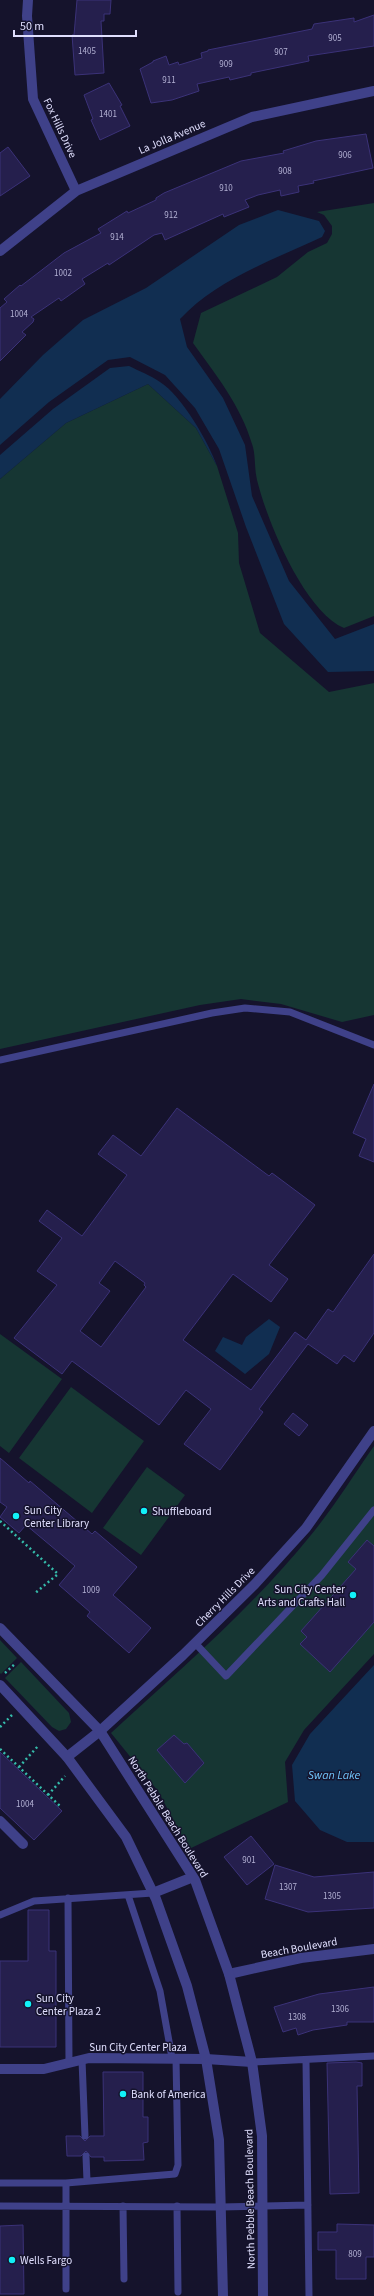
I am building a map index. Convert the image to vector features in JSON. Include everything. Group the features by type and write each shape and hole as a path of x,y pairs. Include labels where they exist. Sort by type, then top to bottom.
{"street":[{"name":"Fox Hills Drive","path":"28,0 27,16 33,99 76,191"},
{"name":"La Jolla Avenue","path":"0,251 76,191 252,117 374,91"},
{"name":"Cherry Hills Drive","path":"67,1757 100,1731 196,1643 255,1584 306,1528 374,1431"},
{"name":"North Pebble Beach Boulevard","path":"0,1628 100,1731 193,1877 229,1974 252,2062 262,2136 263,2296"},
{"path":"2,1680 67,1757 126,1837 153,1893 188,1986 206,2059 219,2140 223,2296"},
{"path":"0,1821 23,1844"},
{"path":"153,1893 193,1877"},
{"name":"Beach Boulevard","path":"229,1974 301,1958 374,1949"},
{"name":"Sun City Center Plaza","path":"0,2069 44,2069 82,2060 206,2059 252,2062"}],"lane":[{"path":"0,1060 207,1014 245,1008 290,1012 374,1046"},
{"path":"196,1643 226,1676 322,1574 374,1510"},
{"path":"0,1915 34,1900 153,1893"},
{"path":"0,2183 66,2183 175,2174 178,2165 174,2059 160,1991 128,1895"},
{"path":"68,1898 69,2063"},
{"path":"252,2062 374,2056"},
{"path":"82,2060 85,2136"},
{"path":"306,2060 309,2296"},
{"path":"86,2156 87,2181"},
{"path":"66,2183 66,2289"},
{"path":"0,2206 49,2205 221,2207 308,2205"},
{"path":"122,2206 124,2279"},
{"path":"177,2206 178,2292"}],"path":[{"path":"0,1521 58,1574 34,1594"},
{"path":"2,1680 19,1660"},
{"path":"0,1727 13,1713"},
{"path":"19,1767 41,1743"},
{"path":"0,1749 60,1806"},
{"path":"48,1795 67,1774"}],"green space":[{"path":"374,203 374,616 344,628 329,618 315,603 289,563 269,518 262,497 256,475 253,448 247,430 227,391 193,343 201,313 277,277 308,252 327,243 332,234 332,226 324,215 317,212"},
{"path":"148,384 196,428 217,466 238,533 239,563 260,633 329,692 374,683 374,1015 342,1022 281,1004 241,999 200,1005 0,1049 0,479 66,423"},
{"path":"0,1334 62,1379 9,1453 0,1446"},
{"path":"71,1387 144,1441 92,1513 19,1458"},
{"path":"374,1446 374,1654 304,1730 285,1762 288,1802 189,1849 158,1791 111,1733 215,1638 265,1588 336,1502"},
{"name":"Shuffleboard","path":"147,1467 185,1495 141,1555 103,1528"},
{"path":"0,1640 17,1658 1,1674 0,1673"},
{"path":"21,1662 69,1713 71,1722 66,1729 59,1731 52,1727 5,1678"}],"water":[{"path":"278,210 319,221 325,231 322,237 246,272 228,282 195,305 180,319 187,347 223,398 245,445 252,496 289,581 335,639 374,624 374,671 328,672 284,624 246,527 219,449 195,408 165,375 130,357 108,360 49,402 0,445 0,399 43,355 83,320 146,288 239,225"},
{"path":"129,366 160,382 177,398 201,432 217,466 196,428 148,384 66,423 0,479 0,455 53,409 110,368"},
{"path":"269,1319 280,1327 269,1354 245,1374 215,1351 223,1337 242,1345 246,1337"},
{"name":"Swan Lake","path":"374,1665 374,1842 347,1842 320,1830 295,1801 292,1765 310,1734"}],"building":[{"path":"77,0 111,0 110,14 104,14 104,21 101,21 104,73 75,75 72,35 74,35"},
{"path":"374,15 374,46 308,56 309,61 251,73 251,75 230,80 229,77 197,84 199,91 172,100 151,103 140,69 153,61 166,56 169,65 178,62 179,65 202,58 201,53 208,50 312,29 314,24 354,18 354,22"},
{"path":"109,83 122,105 120,106 130,126 100,140 91,120 93,119 84,95"},
{"path":"366,134 373,168 313,181 314,183 298,186 299,192 281,196 280,190 258,195 245,200 249,207 224,217 223,214 165,240 162,233 154,235 109,265 108,263 82,279 85,284 61,301 59,298 31,317 34,319 33,322 22,332 26,335 0,361 0,308 7,302 4,299 20,285 21,286 64,253 101,233 98,229 127,211 128,213 156,200 156,198 164,193 241,161 284,153 283,151 316,141"},
{"path":"8,147 30,176 0,196 0,153"},
{"path":"374,1084 374,1162 359,1156 366,1139 353,1133"},
{"path":"177,1108 269,1176 272,1173 315,1205 269,1265 288,1279 271,1302 233,1274 183,1340 251,1390 295,1332 306,1340 328,1309 333,1312 374,1254 374,1333 354,1362 344,1355 337,1364 308,1344 259,1409 263,1412 220,1470 184,1444 211,1409 186,1390 159,1425 72,1361 62,1374 14,1338 57,1285 37,1271 62,1238 39,1221 47,1210 82,1236 127,1175 98,1154 113,1135 141,1156","holes":["115,1261 145,1283 144,1285 146,1287 101,1347 80,1331 110,1291 99,1283"]},
{"path":"293,1413 308,1425 299,1436 284,1424"},
{"path":"0,1458 29,1483 30,1481 92,1534 95,1531 137,1567 113,1595 151,1628 129,1653 87,1616 90,1612 59,1585 75,1566 26,1525 19,1533 0,1517 7,1507 0,1502"},
{"name":"Sun City Center Arts and Crafts Hall","path":"367,1540 374,1546 374,1622 330,1672 300,1644 307,1637 301,1631 356,1569 348,1562"},
{"path":"174,1735 184,1744 187,1743 204,1763 185,1783 157,1750"},
{"path":"0,1752 62,1811 34,1840 0,1808"},
{"path":"251,1836 274,1864 247,1885 224,1857"},
{"path":"275,1865 314,1877 374,1872 374,1908 308,1912 265,1899"},
{"name":"Sun City Center Plaza 2","path":"28,1910 49,1910 49,1951 56,1951 56,2047 0,2047 0,1961 28,1961"},
{"path":"374,1987 374,2022 347,2022 347,2025 313,2030 298,2035 296,2028 283,2032 274,2007 319,1994"},
{"path":"327,2063 362,2063 362,2086 357,2086 359,2193 330,2194"},
{"name":"Bank of America","path":"103,2072 143,2072 143,2117 148,2117 148,2142 143,2143 144,2160 104,2161 104,2157 91,2157 86,2151 81,2156 67,2156 66,2136 80,2136 85,2141 90,2136 104,2136"},
{"path":"337,2224 374,2225 374,2257 366,2257 366,2279 336,2279 336,2250 318,2250 318,2232 337,2232"},
{"name":"Wells Fargo","path":"23,2225 24,2294 0,2294 0,2226"}],"place":[{"name":"Shuffleboard","path":"144,1511"},
{"name":"Sun City Center Library","path":"16,1516"},
{"name":"Sun City Center Arts and Crafts Hall","path":"353,1595"},
{"name":"Sun City Center Plaza 2","path":"28,2004"},
{"name":"Bank of America","path":"123,2094"},
{"name":"Wells Fargo","path":"12,2260"}]}
